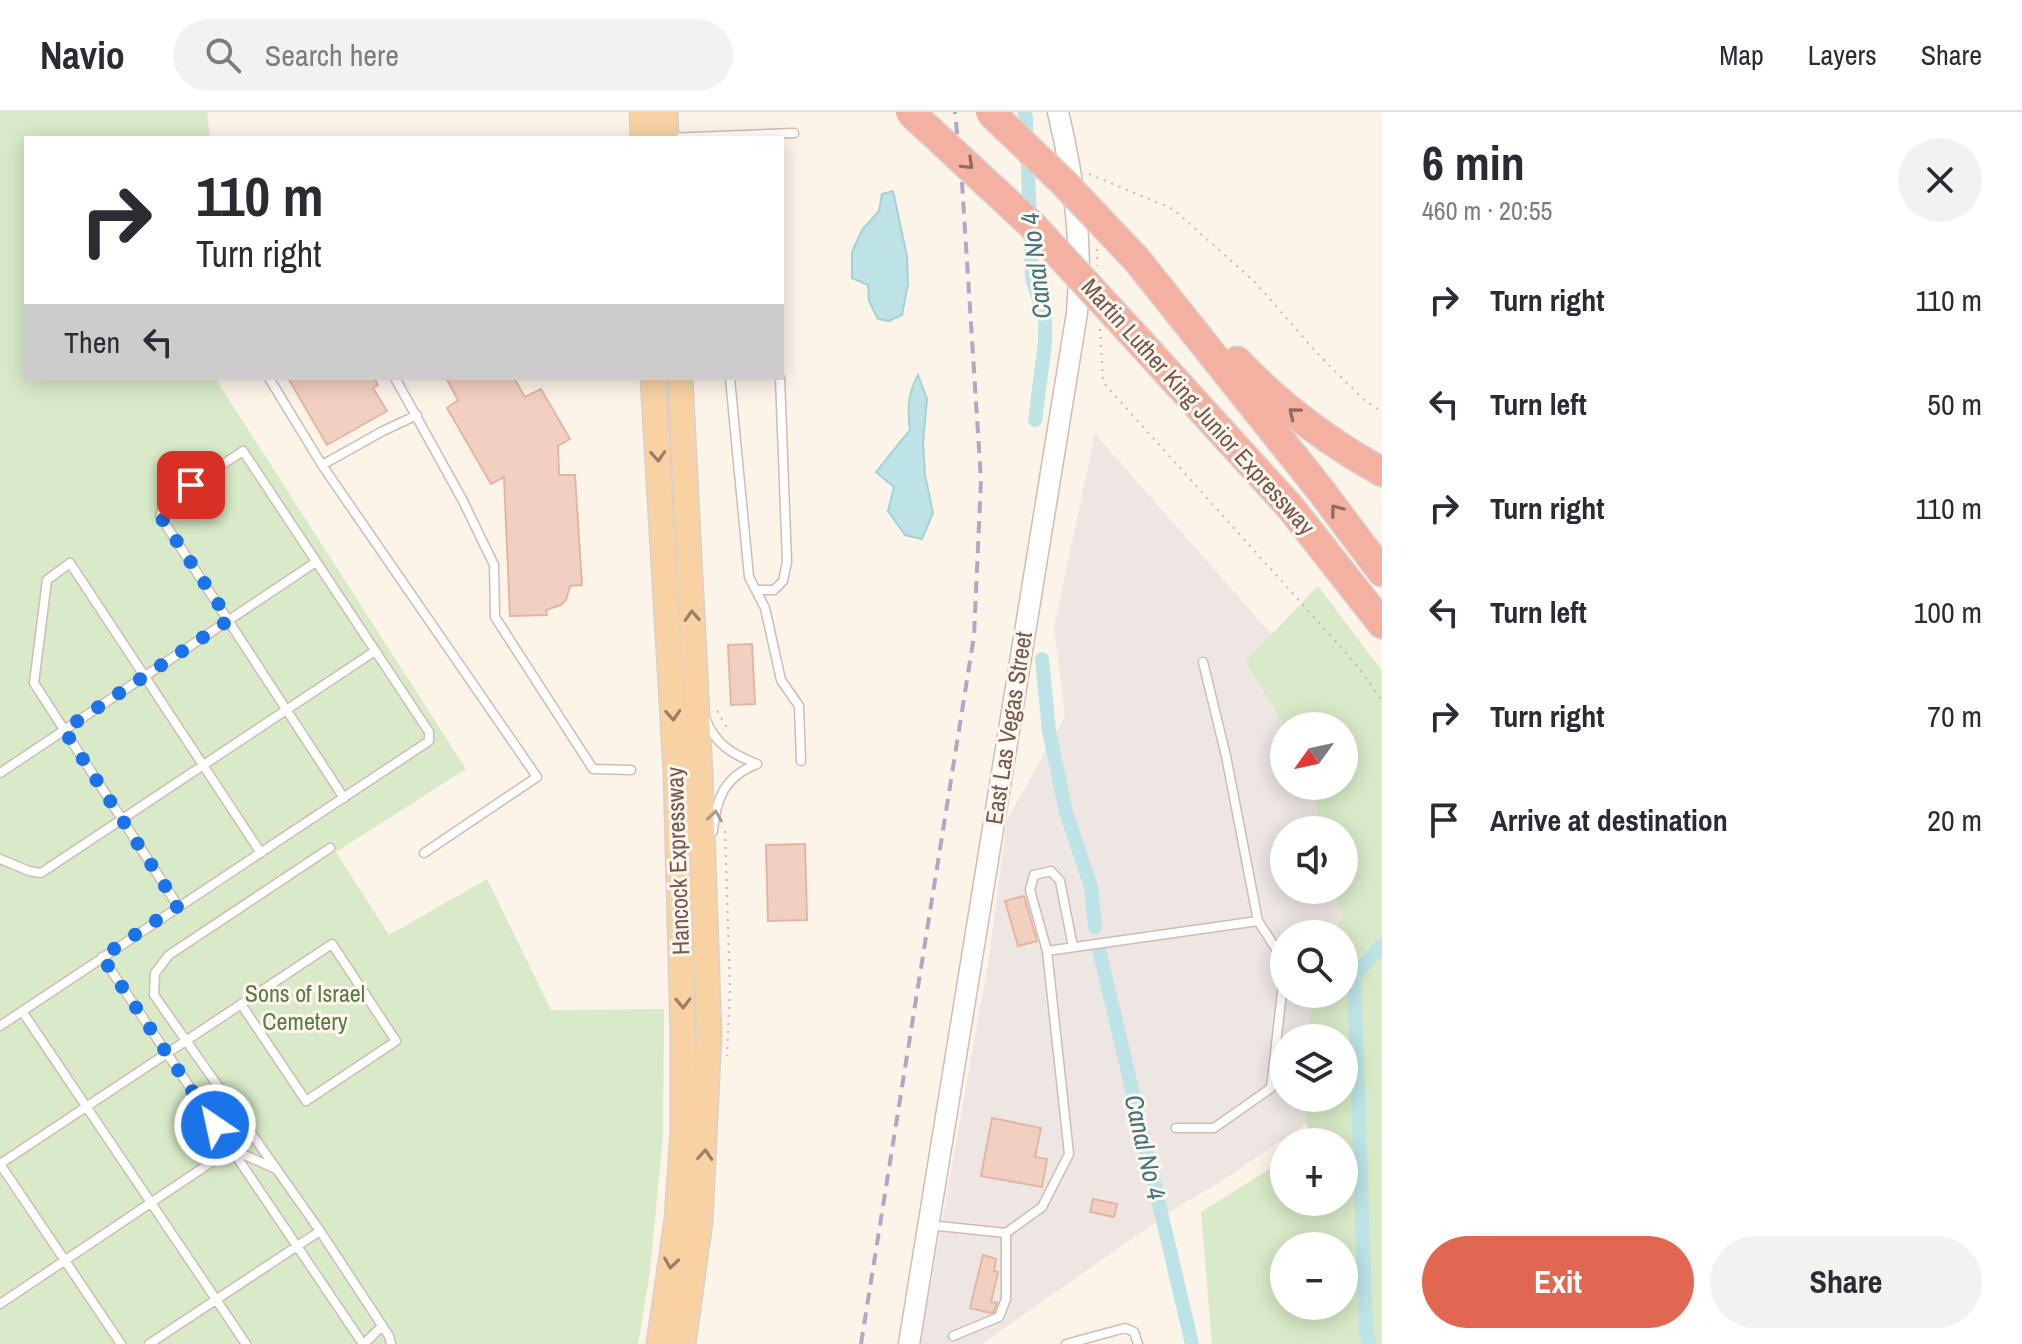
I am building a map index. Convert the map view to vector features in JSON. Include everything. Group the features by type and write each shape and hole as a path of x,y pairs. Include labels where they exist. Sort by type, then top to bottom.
{"highway":[{"name":"Martin Luther King Junior Expressway","path":"910,112 1033,226 1290,507 1379,620"},
{"path":"990,112 1273,396 1318,432 1382,472"},
{"path":"1137,260 1382,572"}],"main road":[{"path":"642,112 643,136"},
{"path":"665,112 665,136"},
{"name":"Hancock Expressway","path":"653,380 676,772 683,1035 683,1132 677,1219 659,1344"},
{"name":"Hancock Expressway","path":"680,380 709,1035 700,1222 683,1344"}],"street":[{"name":"East Las Vegas Street","path":"909,1344 1077,313 1080,240 1071,167 1058,112"}],"lane":[{"path":"750,136 794,133"},
{"path":"270,380 322,465 537,777 424,853"},
{"path":"396,380 494,565 495,617 593,769 631,770"},
{"path":"730,380 749,577 765,608 781,680 799,706 801,761"},
{"path":"756,590 774,590 783,581 787,562 780,380"},
{"path":"322,465 417,415"},
{"path":"0,1026 178,906 261,853 344,798 429,741 429,732 243,451 166,502 160,516 344,798"},
{"path":"0,773 316,562"},
{"path":"178,906 34,683 47,580 70,563 261,853"},
{"path":"0,859 41,873 375,651"},
{"path":"1203,662 1226,756 1258,921 1270,939"},
{"path":"695,678 703,711 717,741 731,753 757,764 732,778 717,801 705,921"},
{"path":"330,848 169,955 155,973 154,995 320,1231 391,1344"},
{"path":"929,1225 1006,1233 1042,1207 1069,1154 1047,951 1030,890 1034,875 1051,871 1060,881 1073,947"},
{"path":"1047,951 1258,921"},
{"path":"121,1344 0,1164 186,1040 332,944 396,1041 306,1101 241,1004"},
{"path":"102,957 364,1344 382,1326"},
{"path":"1176,1128 1214,1128 1271,1088 1280,1008"},
{"path":"22,1011 246,1344"},
{"path":"231,1149 277,1169"},
{"path":"0,1304 231,1149"},
{"path":"149,1344 320,1231"},
{"path":"953,1336 999,1317 1006,1299 1006,1233"},
{"path":"1066,1344 1125,1328 1134,1332 1138,1344"}],"path":[{"path":"1071,167 1173,209 1256,283 1315,351 1364,400 1382,412"},
{"path":"1096,239 1098,271"},
{"path":"1100,318 1103,382 1356,664 1382,701"}],"shaded area":[{"path":"1095,434 1272,635 1245,663 1276,712 1270,712 1270,800 1316,800 1317,816 1270,816 1270,904 1338,904 1343,914 1341,920 1270,920 1270,1008 1311,1008 1309,1024 1270,1024 1270,1112 1304,1112 1307,1123 1300,1128 1270,1128 1270,1148 1177,1207 982,1344 920,1344 988,964 1007,820 1065,716 1054,627"}],"green space":[{"name":"Sons of Israel Cemetery","path":"0,112 207,112 210,136 24,136 24,380 216,380 466,769 336,852 389,935 487,879 551,1010 664,1009 663,1135 650,1272 638,1344 0,1344"},
{"path":"1318,586 1382,671 1382,1344 1212,1344 1201,1212 1270,1169 1270,1216 1358,1216 1358,1128 1308,1128 1304,1112 1358,1112 1358,1024 1309,1024 1311,1008 1358,1008 1358,920 1341,920 1343,914 1338,904 1358,904 1358,816 1317,816 1316,800 1358,800 1358,712 1276,712 1245,662"}],"water":[{"path":"893,191 907,256 908,284 902,315 889,321 878,319 869,301 868,285 852,278 852,252 862,230 879,211 882,194"},
{"path":"918,375 927,399 923,443 925,475 933,513 922,539 905,535 888,511 894,487 876,472 910,430 909,401"}],"building":[{"path":"289,380 375,380 378,385 373,388 387,411 327,445"},
{"path":"447,380 515,380 525,397 541,389 570,439 558,446 559,475 575,475 582,585 570,586 566,600 546,610 547,615 510,616 504,477 491,484 447,408 458,400"},
{"path":"752,644 755,704 731,705 728,645"},
{"path":"805,844 807,920 768,921 766,845"},
{"path":"1024,896 1037,941 1018,946 1005,901"},
{"path":"992,1118 1041,1128 1035,1157 1047,1159 1042,1187 981,1176"},
{"path":"1093,1199 1117,1204 1114,1217 1090,1212"},
{"path":"983,1255 996,1259 994,1271 998,1272 991,1302 997,1303 994,1312 990,1313 970,1308"}],"waterway":[{"name":"Canal No 4","path":"1024,112 1032,278 1045,318 1045,343 1035,420"},
{"name":"Canal No 4","path":"1042,659 1049,731 1066,812 1091,887 1095,927"},
{"path":"1370,1344 1366,1334 1354,976 1382,945"},
{"name":"Canal No 4","path":"1099,949 1192,1344"}],"railway":[{"path":"861,1344 974,636 981,480 955,112"}],"route":[{"path":"191,485 166,502 160,516 229,620 64,730 178,906 102,957 215,1125"}]}
